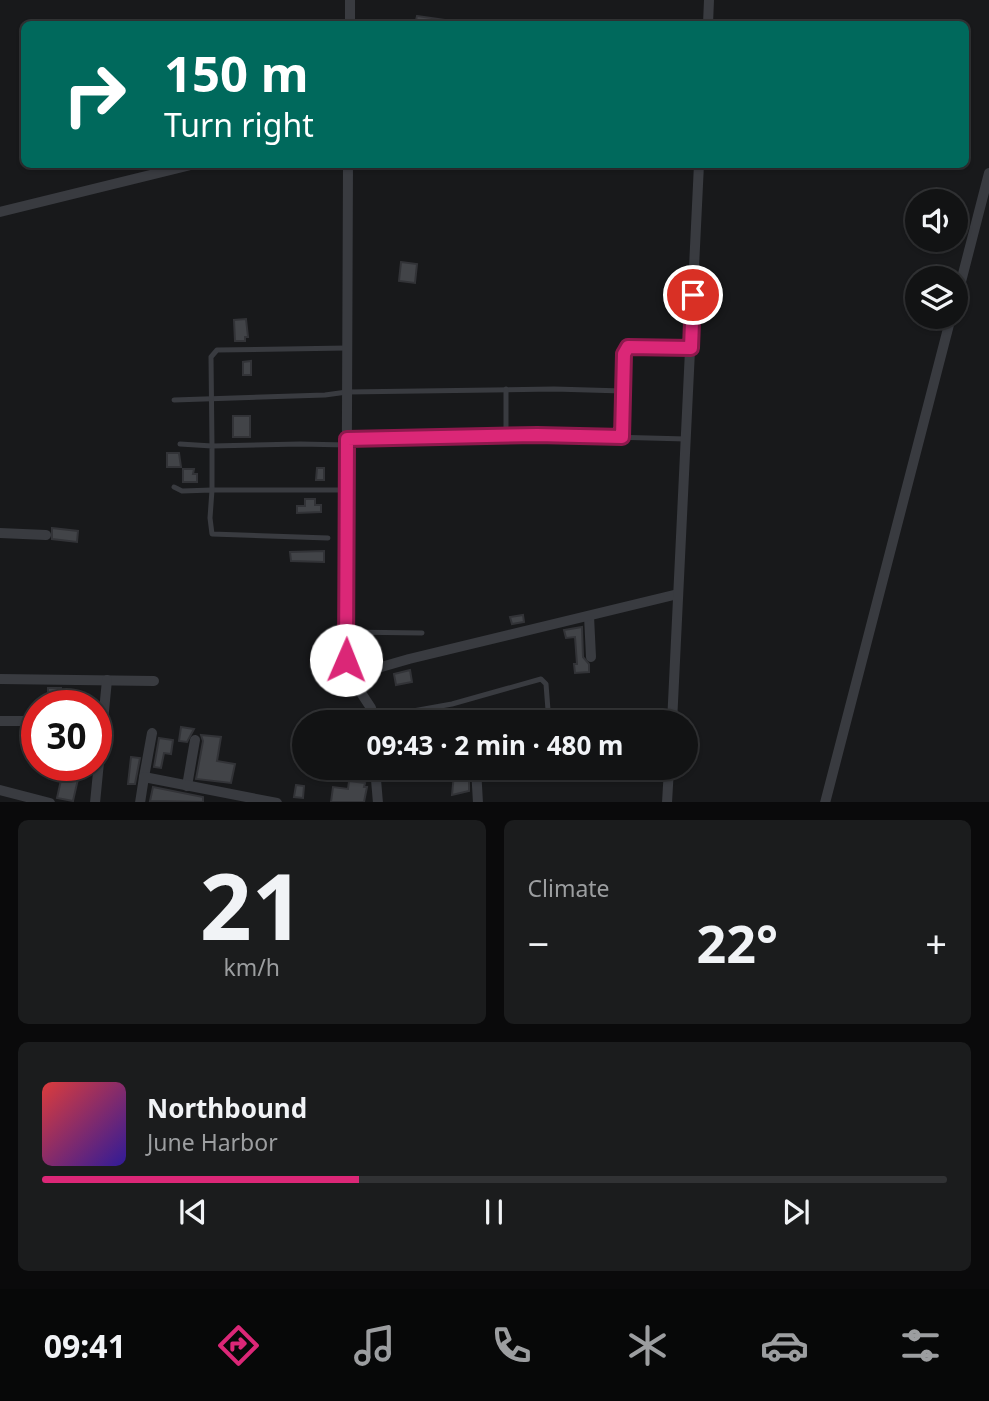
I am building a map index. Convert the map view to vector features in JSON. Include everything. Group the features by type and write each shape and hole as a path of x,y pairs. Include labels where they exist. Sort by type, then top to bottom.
{"street":[{"path":"350,0 350,21"},
{"path":"708,21 709,0"},
{"path":"0,212 179,168"},
{"path":"348,168 346,660 351,676 372,710"},
{"path":"673,710 699,168"},
{"path":"965,266 989,173"},
{"path":"825,802 948,329"},
{"path":"0,533 46,535"},
{"path":"351,676 409,659 678,594"},
{"path":"589,616 591,657"},
{"path":"0,679 154,681"},
{"path":"105,690 107,680"},
{"path":"0,721 21,721"},
{"path":"140,802 152,733"},
{"path":"187,786 195,740"},
{"path":"144,777 272,802"},
{"path":"376,780 378,802"},
{"path":"477,780 478,802"},
{"path":"667,802 668,780"},
{"path":"94,802 96,781"},
{"path":"0,790 46,802"}],"lane":[{"path":"622,437 624,354 628,347 691,348"},
{"path":"328,538 212,534 211,358 217,350 348,348"},
{"path":"174,400 348,392 506,389 623,391"},
{"path":"506,389 506,436"},
{"path":"180,444 300,444 506,436 687,439"},
{"path":"174,487 182,491 347,490"},
{"path":"346,632 422,632"},
{"path":"425,710 541,679 546,684 548,710"}],"building":[{"path":"417,16 446,20 446,21 416,21"},
{"path":"401,262 417,264 415,283 399,281"},
{"path":"246,319 248,337 245,337 245,341 235,341 234,320"},
{"path":"251,361 251,375 243,375 243,362"},
{"path":"233,416 250,416 250,437 233,437"},
{"path":"167,453 179,453 181,467 167,467"},
{"path":"317,468 324,468 324,480 316,480"},
{"path":"183,469 194,469 197,482 183,482"},
{"path":"305,499 315,499 315,505 321,505 321,512 297,513 297,506 305,506"},
{"path":"52,528 78,531 77,542 52,539"},
{"path":"324,551 324,562 291,561 290,552"},
{"path":"523,615 524,622 512,624 510,617"},
{"path":"582,627 583,657 589,664 589,672 575,673 575,637 566,638 564,630"},
{"path":"410,670 412,682 396,685 394,674"},
{"path":"181,727 194,729 187,742 179,741"},
{"path":"201,735 221,737 217,761 235,764 231,783 196,779 203,741"},
{"path":"159,738 173,740 171,754 164,753 161,768 154,767"},
{"path":"131,757 140,758 135,784 128,784"},
{"path":"453,780 469,780 469,791 452,795"},
{"path":"61,781 78,781 73,801 57,798"},
{"path":"349,781 365,783 364,787 367,787 364,802 331,802 333,787 348,789"},
{"path":"296,785 304,786 303,798 294,797"},
{"path":"153,787 203,797 203,802 150,801"}],"route":[{"path":"346,660 347,439 537,435 622,437 624,354 628,347 635,346 691,348 693,295"}]}
